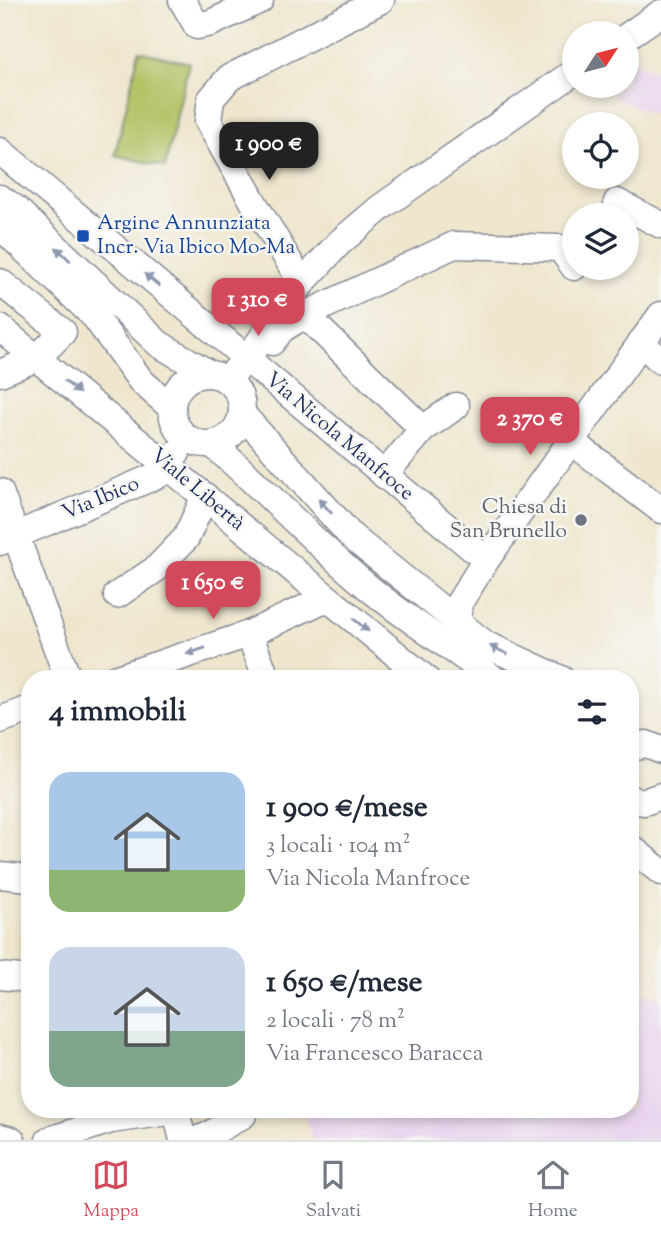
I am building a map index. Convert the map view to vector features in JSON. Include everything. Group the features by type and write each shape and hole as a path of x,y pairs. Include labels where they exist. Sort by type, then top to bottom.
{"street":[{"path":"182,0 197,26 211,23 260,0"},
{"path":"302,283 208,121 211,99 229,78 382,0"},
{"path":"639,28 661,13"},
{"path":"250,362 302,283 340,243 380,208 562,80"},
{"name":"Via Nicola Manfroce","path":"0,151 486,560"},
{"path":"0,198 16,209 159,344 218,377 239,395 242,414 352,537 485,644 541,670"},
{"path":"617,202 661,225"},
{"name":"Viale Libertà","path":"0,226 95,317 141,381 172,408 176,425 255,481 368,587 481,670"},
{"path":"172,408 174,396 188,379 199,375 218,377 250,362 282,329 305,315 454,245 559,248 562,252"},
{"path":"0,282 63,332 37,358 0,373"},
{"path":"305,315 423,429"},
{"path":"457,622 459,603 486,560 661,315"},
{"name":"Viale Libertà","path":"0,328 415,670"},
{"path":"641,342 661,361"},
{"path":"384,475 423,429 456,406"},
{"path":"200,441 223,441 232,434 242,414"},
{"name":"Via Ibico","path":"8,538 160,474 167,465 200,441"},
{"path":"570,441 661,510"},
{"path":"0,492 8,538 64,670"},
{"path":"117,595 156,569 186,538 205,496"},
{"path":"149,670 249,634 327,598"},
{"path":"249,634 263,670"},
{"path":"0,720 21,712"},
{"path":"639,854 661,872"},
{"path":"0,875 21,877"},
{"path":"0,975 21,978"},
{"path":"50,1140 106,1118"},
{"path":"178,1118 183,1140"},
{"path":"196,1140 245,1121"},
{"path":"0,1137 12,1140"}],"shaded area":[{"path":"639,65 661,74 661,117 613,98 639,98"},
{"path":"639,992 661,997 661,1140 313,1140 306,1118 639,1118"}],"green space":[{"path":"139,51 189,63 165,167 115,155"}],"place":[{"name":"Argine Annunziata Incr. Via Ibico Mo-Ma","path":"83,236"},
{"name":"Chiesa di San Brunello","path":"581,520"}]}
